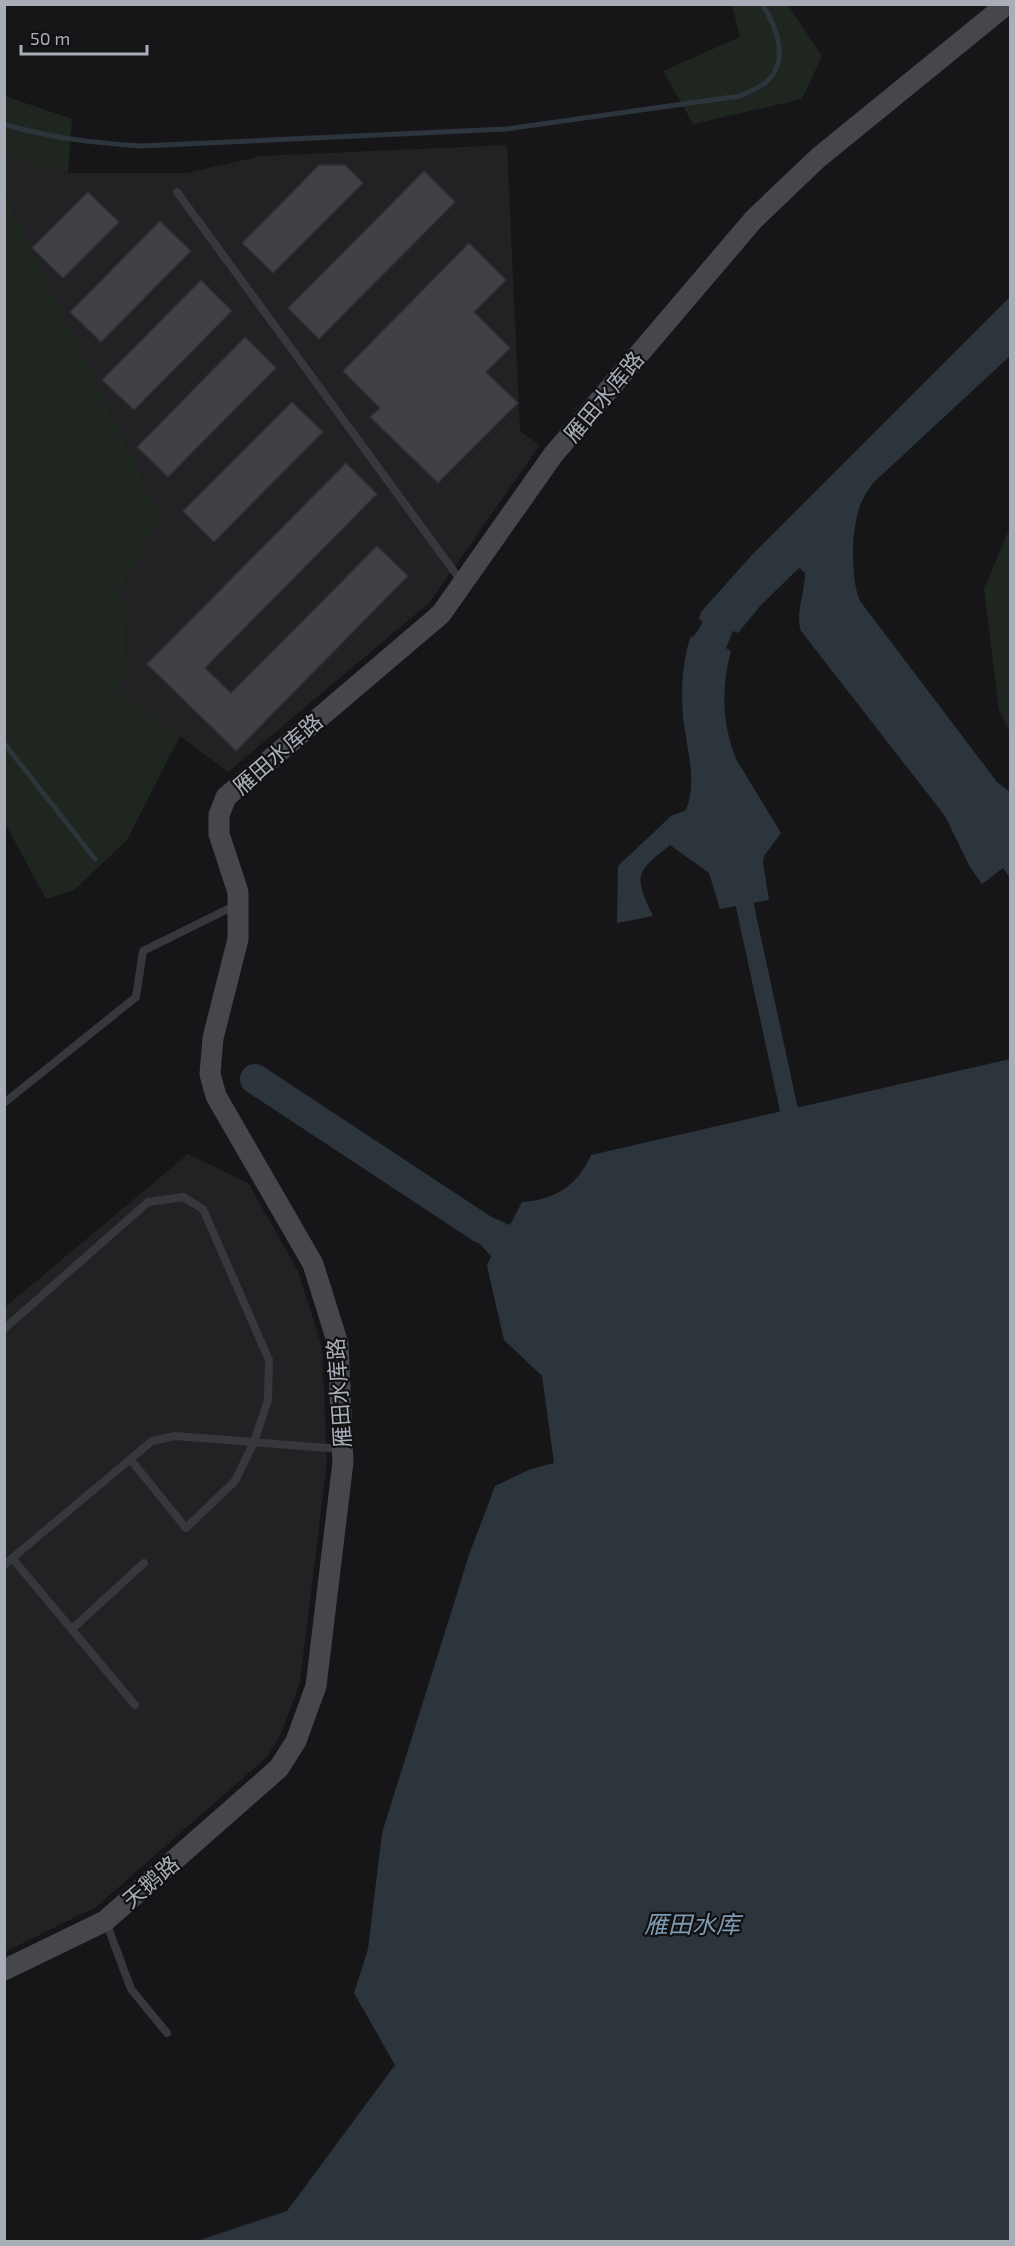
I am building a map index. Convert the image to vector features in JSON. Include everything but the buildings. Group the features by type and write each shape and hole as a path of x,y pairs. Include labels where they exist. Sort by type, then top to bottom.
{"main road":[{"name":"雁田水库路","path":"279,1768 296,1741 316,1686 344,1462 338,1344 313,1264 216,1096 210,1074 213,1038 238,939 238,892 219,834 219,815 226,797 441,614 553,455 754,219 818,158 1007,4"},
{"name":"天鹅路","path":"4,1970 105,1921 279,1768"}],"lane":[{"path":"177,192 463,583"},
{"path":"4,1103 136,997 143,951 238,904"},
{"path":"4,1329 148,1202 183,1197 203,1209 269,1360 268,1400 254,1442 235,1481 186,1528 130,1459"},
{"path":"4,1564 152,1441 176,1437 343,1449"},
{"path":"12,1558 135,1705"},
{"path":"72,1629 144,1563"},
{"path":"105,1921 130,1989 167,2033"}],"shaded area":[{"path":"732,5 788,5 822,56 802,99 693,124 663,71 740,37"},
{"path":"5,96 72,119 68,173 5,158"},
{"path":"507,145 520,431 540,445 429,603 228,772 121,692 127,640 121,589 161,517 5,194 5,158 68,173 187,173 261,156"},
{"path":"5,194 161,517 121,589 127,640 121,692 180,736 127,840 73,891 46,899 5,823"},
{"path":"1010,527 1010,732 999,710 984,589"},
{"path":"188,1154 248,1183 298,1271 322,1347 327,1462 300,1682 281,1734 267,1757 96,1907 5,1952 4,1308"}],"water":[{"path":"1010,297 1010,356 873,483 862,500 855,525 853,566 860,601 997,782 1010,792 1010,878 1003,868 982,884 970,867 945,816 801,631 799,618 805,573 799,568 761,605 738,633 733,631 726,648 731,651 724,705 731,746 736,759 781,833 764,856 769,900 720,909 709,873 670,845 650,862 641,875 642,891 653,916 617,923 618,866 671,816 686,810 689,799 691,775 683,717 683,677 690,638 695,635 703,622 699,619 701,612 751,556"},
{"name":"雁田水库","path":"1010,1059 1010,2241 197,2241 287,2211 395,2065 354,1993 368,1949 382,1833 470,1552 495,1486 531,1469 554,1463 542,1376 504,1340 487,1266 491,1256 475,1239 489,1216 510,1225 522,1202 545,1198 564,1189 579,1175 591,1155"}],"waterway":[{"path":"4,124 72,139 141,146 506,129 740,96 766,82 778,65 779,44 762,4"},
{"path":"4,743 95,859"},
{"path":"740,883 789,1110 784,1134"},
{"path":"255,1079 481,1228"}]}
